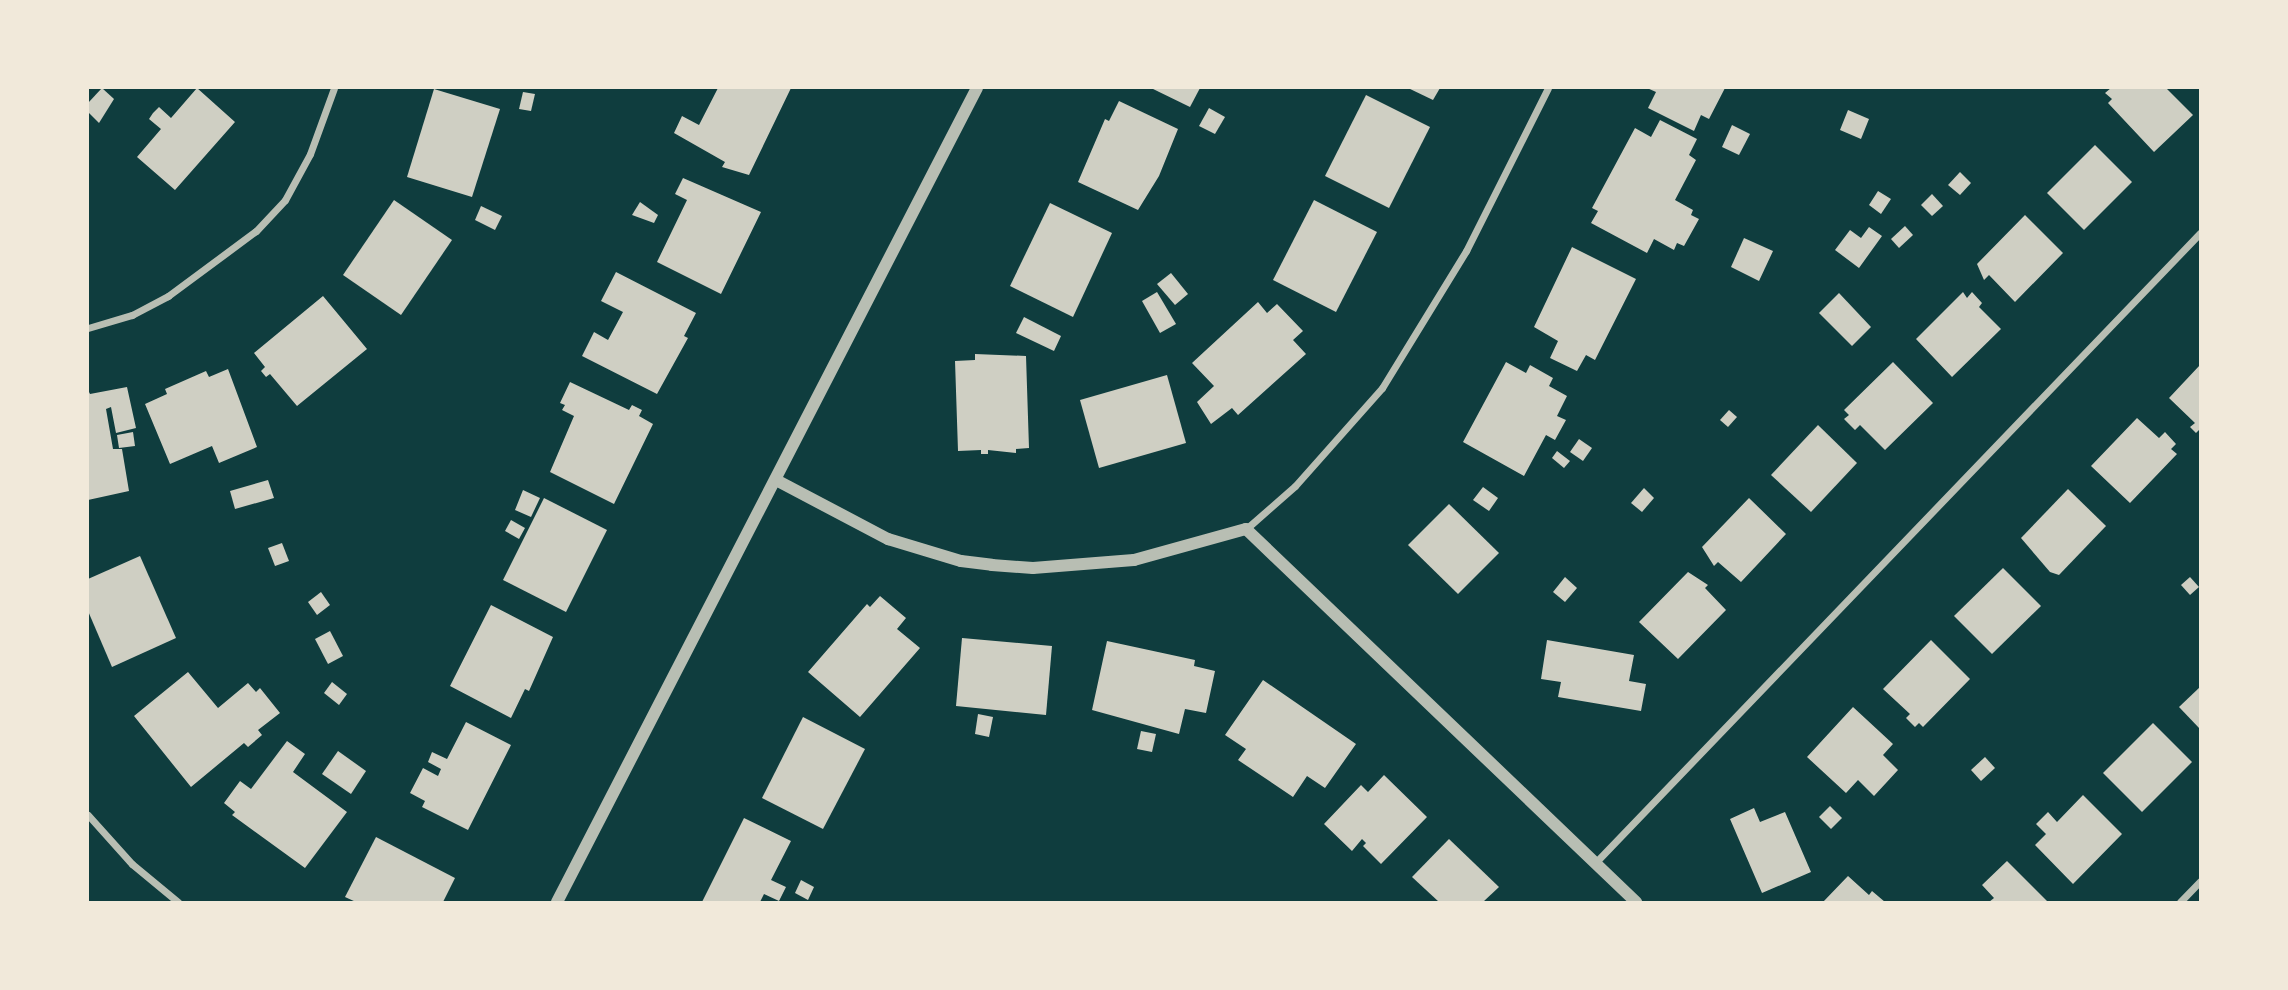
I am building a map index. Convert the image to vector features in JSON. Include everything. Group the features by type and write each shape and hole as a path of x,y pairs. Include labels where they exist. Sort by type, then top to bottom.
{"street":[{"path":"88,328 132,315 167,296 256,231 285,200 310,154 334,88"},
{"path":"557,902 976,88"},
{"path":"776,480 888,539 926,552 992,565 1033,568 1134,560 1245,528 1295,486 1382,388 1465,251 1548,88"},
{"path":"1596,862 2200,233"},
{"path":"1245,528 1636,902"},
{"path":"88,815 132,864 178,902"},
{"path":"2180,902 2200,881"}],"building":[{"path":"102,88 114,99 99,123 88,112 88,103"},
{"path":"197,88 235,122 175,190 137,157 161,129 149,119 153,113 159,107 171,118"},
{"path":"718,88 791,88 749,175 722,167 725,162 674,133 682,116 699,125"},
{"path":"1151,88 1200,88 1190,107"},
{"path":"1408,88 1440,88 1433,100"},
{"path":"1647,88 1725,88 1709,119 1701,115 1694,131 1648,108 1656,92"},
{"path":"2111,88 2166,88 2193,115 2154,152 2108,103 2112,99 2105,93"},
{"path":"434,89 500,109 472,197 407,177"},
{"path":"523,92 535,94 531,111 519,109"},
{"path":"1366,95 1430,127 1389,208 1325,176"},
{"path":"1119,101 1178,129 1159,176 1138,210 1078,182 1105,119 1109,121"},
{"path":"1209,108 1225,117 1215,134 1199,126"},
{"path":"1848,110 1869,119 1861,139 1840,130"},
{"path":"1660,120 1697,139 1689,155 1696,160 1675,200 1693,210 1691,215 1699,219 1684,246 1677,243 1674,250 1654,239 1647,253 1591,223 1598,211 1592,208 1635,128 1651,137"},
{"path":"1732,125 1750,134 1739,155 1722,147"},
{"path":"2095,145 2132,182 2084,230 2047,193"},
{"path":"1960,172 1971,183 1960,195 1948,185"},
{"path":"683,178 761,212 721,294 657,262 687,200 675,194"},
{"path":"1878,191 1891,199 1881,214 1869,205"},
{"path":"1932,194 1943,206 1932,216 1921,205"},
{"path":"394,200 452,240 401,315 343,275"},
{"path":"1314,200 1377,232 1336,312 1273,280"},
{"path":"640,202 658,215 654,223 632,215"},
{"path":"1050,203 1112,233 1073,317 1010,286"},
{"path":"481,206 502,216 495,230 475,220"},
{"path":"2025,215 2063,253 2015,302 1989,275 1984,280 1977,264"},
{"path":"1905,226 1913,235 1899,248 1891,239"},
{"path":"1869,227 1882,236 1859,268 1835,250 1850,230 1861,238"},
{"path":"1744,238 1773,251 1759,281 1731,267"},
{"path":"1572,247 1636,279 1595,360 1586,355 1577,371 1550,358 1558,341 1534,327"},
{"path":"616,272 696,313 684,336 688,338 657,394 582,356 594,332 608,340 623,312 601,301"},
{"path":"1171,273 1188,294 1175,305 1157,284"},
{"path":"1157,292 1176,324 1160,333 1142,301"},
{"path":"1963,292 1967,298 1972,292 1982,303 1979,307 2001,329 1952,377 1916,339"},
{"path":"1839,293 1871,327 1852,346 1819,313"},
{"path":"323,296 367,349 297,406 270,374 266,377 261,371 265,367 254,353"},
{"path":"1258,302 1267,313 1277,304 1303,331 1293,340 1306,354 1238,415 1232,408 1211,424 1197,402 1214,386 1192,363"},
{"path":"1024,317 1061,336 1054,351 1016,333"},
{"path":"975,354 1026,356 1029,448 1016,449 1016,453 988,450 988,454 981,454 981,450 958,451 955,361 975,360"},
{"path":"1506,362 1526,373 1530,365 1553,378 1549,386 1567,396 1557,416 1566,420 1555,440 1546,435 1524,476 1463,442"},
{"path":"1893,362 1933,403 1885,450 1860,425 1855,430 1844,419 1849,415 1844,410"},
{"path":"2200,365 2200,429 2196,433 2190,427 2195,423 2169,398"},
{"path":"228,369 257,447 219,463 212,446 170,464 145,404 167,394 165,389 206,371 209,377"},
{"path":"1167,375 1186,443 1099,468 1080,400"},
{"path":"570,382 629,410 632,405 642,410 639,416 653,424 614,504 550,472 574,416 562,410 565,405 560,403"},
{"path":"127,387 136,428 116,433 111,407 106,409 113,449 122,449 129,491 88,500 88,390 90,394"},
{"path":"1729,410 1737,417 1728,427 1720,420"},
{"path":"2137,418 2159,438 2165,432 2176,444 2171,449 2177,454 2130,503 2091,466"},
{"path":"1818,425 1857,463 1811,512 1771,475"},
{"path":"133,432 135,446 119,448 117,435"},
{"path":"1579,439 1592,448 1583,461 1570,452"},
{"path":"1557,451 1570,461 1564,468 1552,458"},
{"path":"268,480 274,498 235,509 230,491"},
{"path":"1483,487 1498,498 1489,511 1473,500"},
{"path":"1644,488 1654,498 1642,512 1631,503"},
{"path":"2068,489 2106,526 2059,575 2050,572 2021,538"},
{"path":"523,490 540,498 531,517 515,510"},
{"path":"544,498 607,530 566,612 503,580"},
{"path":"1749,498 1786,534 1741,582 1718,562 1714,566 1702,547"},
{"path":"1449,504 1499,553 1458,594 1408,545"},
{"path":"511,520 525,528 519,539 505,531"},
{"path":"282,543 289,561 275,566 268,548"},
{"path":"140,556 176,638 112,667 88,611 88,579"},
{"path":"2003,568 2041,606 1992,654 1954,616"},
{"path":"1688,572 1708,585 1705,588 1726,610 1678,659 1639,622"},
{"path":"1565,577 1577,588 1565,602 1553,592"},
{"path":"2190,577 2199,587 2190,595 2181,585"},
{"path":"321,592 330,605 317,615 308,602"},
{"path":"880,596 906,618 897,629 920,648 860,717 808,672 867,604 870,607"},
{"path":"491,605 553,637 529,691 525,689 511,718 450,686"},
{"path":"330,631 343,656 328,664 315,639"},
{"path":"962,638 1052,646 1046,715 956,706"},
{"path":"1547,640 1634,655 1629,681 1646,684 1641,711 1558,697 1561,682 1541,679"},
{"path":"1931,640 1970,679 1923,727 1919,723 1915,727 1906,718 1910,714 1883,689"},
{"path":"1107,641 1195,660 1194,666 1215,671 1206,713 1185,709 1179,734 1092,710"},
{"path":"188,672 218,708 248,683 256,692 260,688 280,713 258,730 262,735 248,747 244,743 191,787 134,716"},
{"path":"1263,680 1356,744 1325,788 1307,776 1293,797 1238,760 1246,749 1225,735"},
{"path":"332,682 347,694 339,705 324,693"},
{"path":"2200,687 2200,729 2179,707"},
{"path":"1853,707 1893,744 1883,755 1898,770 1874,796 1858,780 1846,793 1807,757"},
{"path":"978,714 993,717 989,737 975,734"},
{"path":"803,717 865,749 823,829 762,798"},
{"path":"466,722 511,745 468,830 422,807 425,801 410,793 423,768 438,776 441,769 428,762 432,752 447,759"},
{"path":"2153,723 2192,762 2142,812 2103,773"},
{"path":"1141,731 1156,734 1152,752 1137,749"},
{"path":"287,741 305,754 293,772 347,812 305,868 232,815 235,812 224,803 240,781 251,789"},
{"path":"338,751 366,771 351,794 322,774"},
{"path":"1985,757 1995,768 1981,781 1971,770"},
{"path":"1384,775 1427,817 1381,864 1363,846 1366,843 1362,839 1352,851 1324,824 1361,785 1368,792"},
{"path":"2083,795 2122,834 2073,884 2035,845 2046,834 2036,824 2048,812 2057,822"},
{"path":"1830,806 1842,818 1831,829 1819,817"},
{"path":"1754,808 1760,822 1785,812 1811,872 1762,893 1730,819"},
{"path":"744,818 791,841 771,880 786,887 779,901 764,894 760,902 702,902"},
{"path":"376,837 455,878 443,902 356,902 345,897"},
{"path":"1449,839 1499,887 1483,902 1439,902 1412,877"},
{"path":"2007,861 2048,902 1989,902 1994,898 1982,885"},
{"path":"1848,876 1869,895 1872,891 1885,902 1823,902"},
{"path":"801,880 814,887 808,900 795,893"}]}
